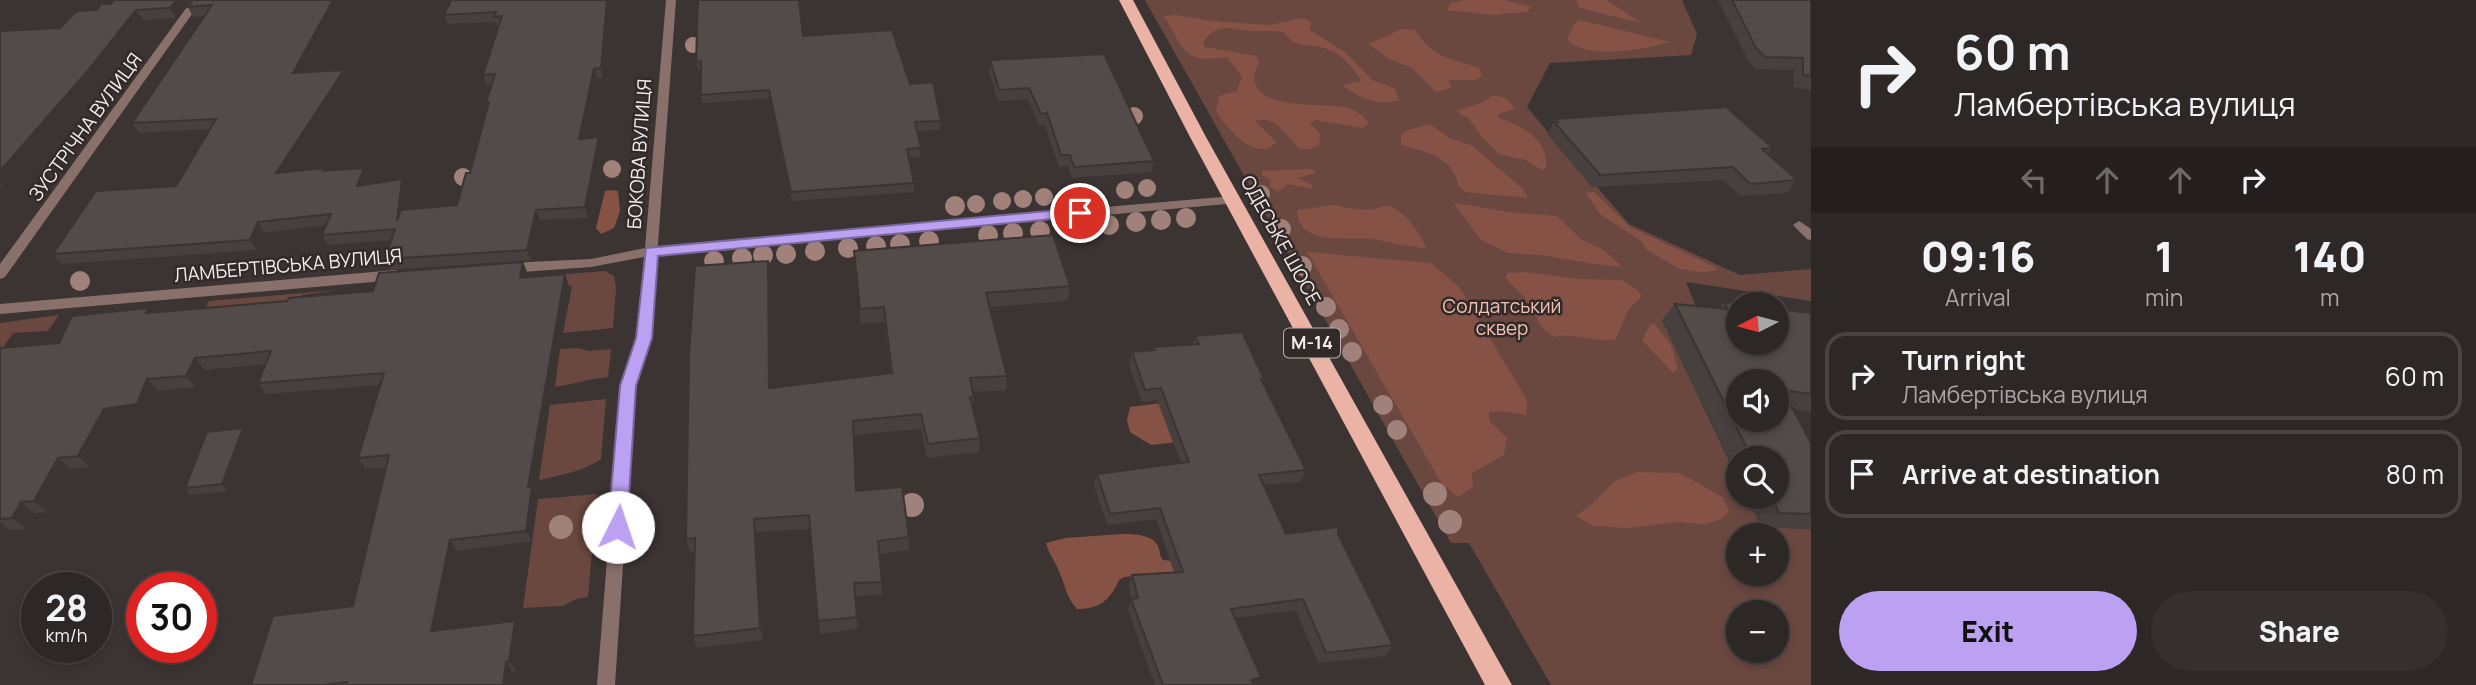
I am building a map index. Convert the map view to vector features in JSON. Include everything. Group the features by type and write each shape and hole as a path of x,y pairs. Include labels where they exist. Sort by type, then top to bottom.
{"highway":[{"name":"ОДЕСЬКЕ ШОСЕ","path":"1126,0 1499,685"}],"street":[{"name":"ЗУСТРІЧНА ВУЛИЦЯ","path":"0,274 197,0"},
{"name":"БОКОВА ВУЛИЦЯ","path":"606,685 628,386 644,338 671,0"},
{"path":"486,269 591,263 651,251 1233,200"},
{"path":"1799,225 1811,236"},
{"name":"ЛАМБЕРТІВСЬКА ВУЛИЦЯ","path":"0,309 410,274"}],"green space":[{"name":"Солдатський сквер","path":"1145,0 1682,0 1697,34 1691,55 1550,63 1527,107 1592,186 1597,187 1629,224 1740,275 1811,269 1811,301 1789,298 1789,292 1752,292 1686,282 1703,324 1662,320 1726,455 1726,509 1752,509 1760,523 1726,523 1726,586 1789,586 1789,528 1811,529 1811,685 1551,685 1469,543 1451,543"},
{"path":"605,271 614,276 616,288 613,328 563,333 572,286 526,289 528,277"},
{"path":"338,290 302,295 297,309 201,317 209,301"},
{"path":"59,315 48,331 13,333 0,352 0,323"},
{"path":"578,348 589,351 611,349 608,377 555,387 560,349"},
{"path":"606,399 601,459 579,470 539,480 550,405"},
{"path":"597,494 588,597 576,599 563,606 523,608 538,499"}],"shaded area":[{"path":"1465,0 1504,0 1531,7 1527,12 1494,15 1447,10 1451,3"},
{"path":"1576,0 1607,0 1641,23 1580,8"},
{"path":"1177,15 1212,21 1270,25 1302,18 1311,22 1310,30 1345,52 1372,80 1395,88 1399,100 1376,102 1356,94 1342,85 1361,81 1346,61 1324,48 1292,41 1284,32 1219,29 1203,42 1205,47 1256,56 1259,62 1254,77 1257,88 1266,96 1279,101 1347,108 1360,114 1369,123 1362,128 1315,120 1310,123 1320,134 1319,145 1300,149 1274,123 1262,119 1255,121 1276,142 1268,148 1251,146 1234,134 1216,111 1219,96 1237,91 1242,77 1227,57 1201,58 1186,52 1164,16"},
{"path":"1580,20 1670,42 1632,50 1587,50 1575,46 1567,39 1575,23"},
{"path":"1402,29 1415,30 1436,52 1479,68 1482,76 1476,80 1449,80 1451,88 1436,92 1412,68 1387,58 1369,44"},
{"path":"1492,95 1506,98 1515,109 1500,113 1497,117 1524,129 1538,141 1546,158 1546,168 1542,170 1526,160 1499,154 1469,119 1456,111 1484,102"},
{"path":"1430,124 1449,138 1471,145 1522,188 1528,198 1465,192 1445,162 1428,153 1401,145 1401,135 1408,130"},
{"path":"1313,169 1316,173 1297,178 1312,185 1313,189 1288,184 1278,192 1269,186 1271,180 1262,175 1262,171"},
{"path":"605,191 618,191 620,211 614,228 601,234 596,228"},
{"path":"1594,192 1630,227 1717,268 1715,271 1698,272 1680,269 1647,250 1641,241 1600,214 1586,193"},
{"path":"1454,203 1557,216 1581,239 1604,250 1622,267 1542,255 1508,253 1481,240"},
{"path":"1335,205 1364,210 1384,206 1398,210 1410,222 1426,248 1372,239 1315,235 1306,230 1300,222 1297,210"},
{"path":"1307,252 1431,263 1459,287 1527,400 1526,415 1489,412 1489,421 1507,438 1504,455 1472,473 1473,487 1458,497 1442,484"},
{"path":"1525,272 1577,279 1622,280 1642,296 1628,310 1616,339 1554,337 1544,330 1525,298 1505,277 1508,273"},
{"path":"1654,323 1671,345 1678,369 1673,373 1642,340 1650,325"},
{"path":"1210,397 1186,441 1151,445 1130,432 1127,420 1130,407"},
{"path":"1637,472 1680,473 1722,497 1729,511 1722,519 1705,524 1678,522 1626,528 1594,526 1576,516 1613,482"},
{"path":"1122,534 1144,536 1153,540 1163,560 1173,561 1183,571 1124,577 1103,602 1077,609 1068,596 1046,543 1065,538"}],"building":[{"path":"114,0 176,0 170,8 136,10 85,74 0,171 0,31 60,28 77,11 97,10 101,4 111,4"},
{"path":"193,0 333,0 293,73 344,70 276,173 324,168 323,171 364,168 357,186 402,179 397,221 401,210 457,205 466,173 470,173 489,102 486,102 495,74 483,75 502,16 494,17 496,12 444,15 451,0 607,0 601,68 594,69 579,139 599,137 585,207 536,210 527,250 385,259 395,229 322,235 331,214 258,222 250,240 53,254 96,191 176,186 216,119 132,123 212,5 188,7"},
{"path":"698,0 799,0 803,36 892,30 910,84 933,82 941,121 915,122 921,148 907,149 914,183 791,192 769,90 701,95 701,61 696,62"},
{"path":"1732,0 1811,0 1811,76 1803,75 1803,58 1765,57 1756,48"},
{"path":"1104,54 1154,161 1074,167 1070,155 1061,155 1047,113 1041,114 1029,88 999,90 990,60"},
{"path":"1726,107 1773,148 1762,149 1797,180 1750,184 1733,167 1600,175 1554,122 1558,122 1555,119"},
{"path":"1053,235 1070,286 986,293 1007,376 970,378 974,397 970,397 980,438 928,444 921,414 853,421 856,491 902,487 909,537 878,541 882,582 854,583 857,617 818,621 809,515 754,519 760,628 693,636 695,538 686,539 689,356 695,266 768,261 769,388 892,373 884,307 860,309 854,251"},
{"path":"523,262 520,278 565,274 528,487 532,487 526,531 450,540 431,631 515,621 503,685 347,685 347,682 325,685 251,685 273,616 353,606 389,455 358,458 384,373 258,383 271,351 195,358 186,376 147,379 137,404 104,409 78,456 58,458 34,501 21,502 12,518 0,519 0,348 59,343 72,316 148,308 146,313 373,291 379,273"},
{"path":"1675,304 1726,309 1726,355 1789,355 1789,310 1811,313 1811,394 1789,391 1789,369 1726,369 1726,406"},
{"path":"1242,332 1264,379 1261,379 1306,470 1259,475 1286,534 1338,527 1338,534 1393,645 1326,653 1303,599 1231,609 1261,677 1251,680 1254,685 1163,685 1131,599 1138,598 1132,575 1183,572 1160,508 1110,514 1097,474 1189,462 1161,388 1145,390 1132,352 1155,350 1153,347 1199,344 1195,336"},
{"path":"1789,401 1811,443 1811,514 1779,513 1777,509 1789,509 1789,446 1746,446 1739,432 1789,432"},
{"path":"243,428 222,484 185,488 207,432"}],"route":[{"path":"618,527 628,386 644,338 651,251 1080,213"}]}
